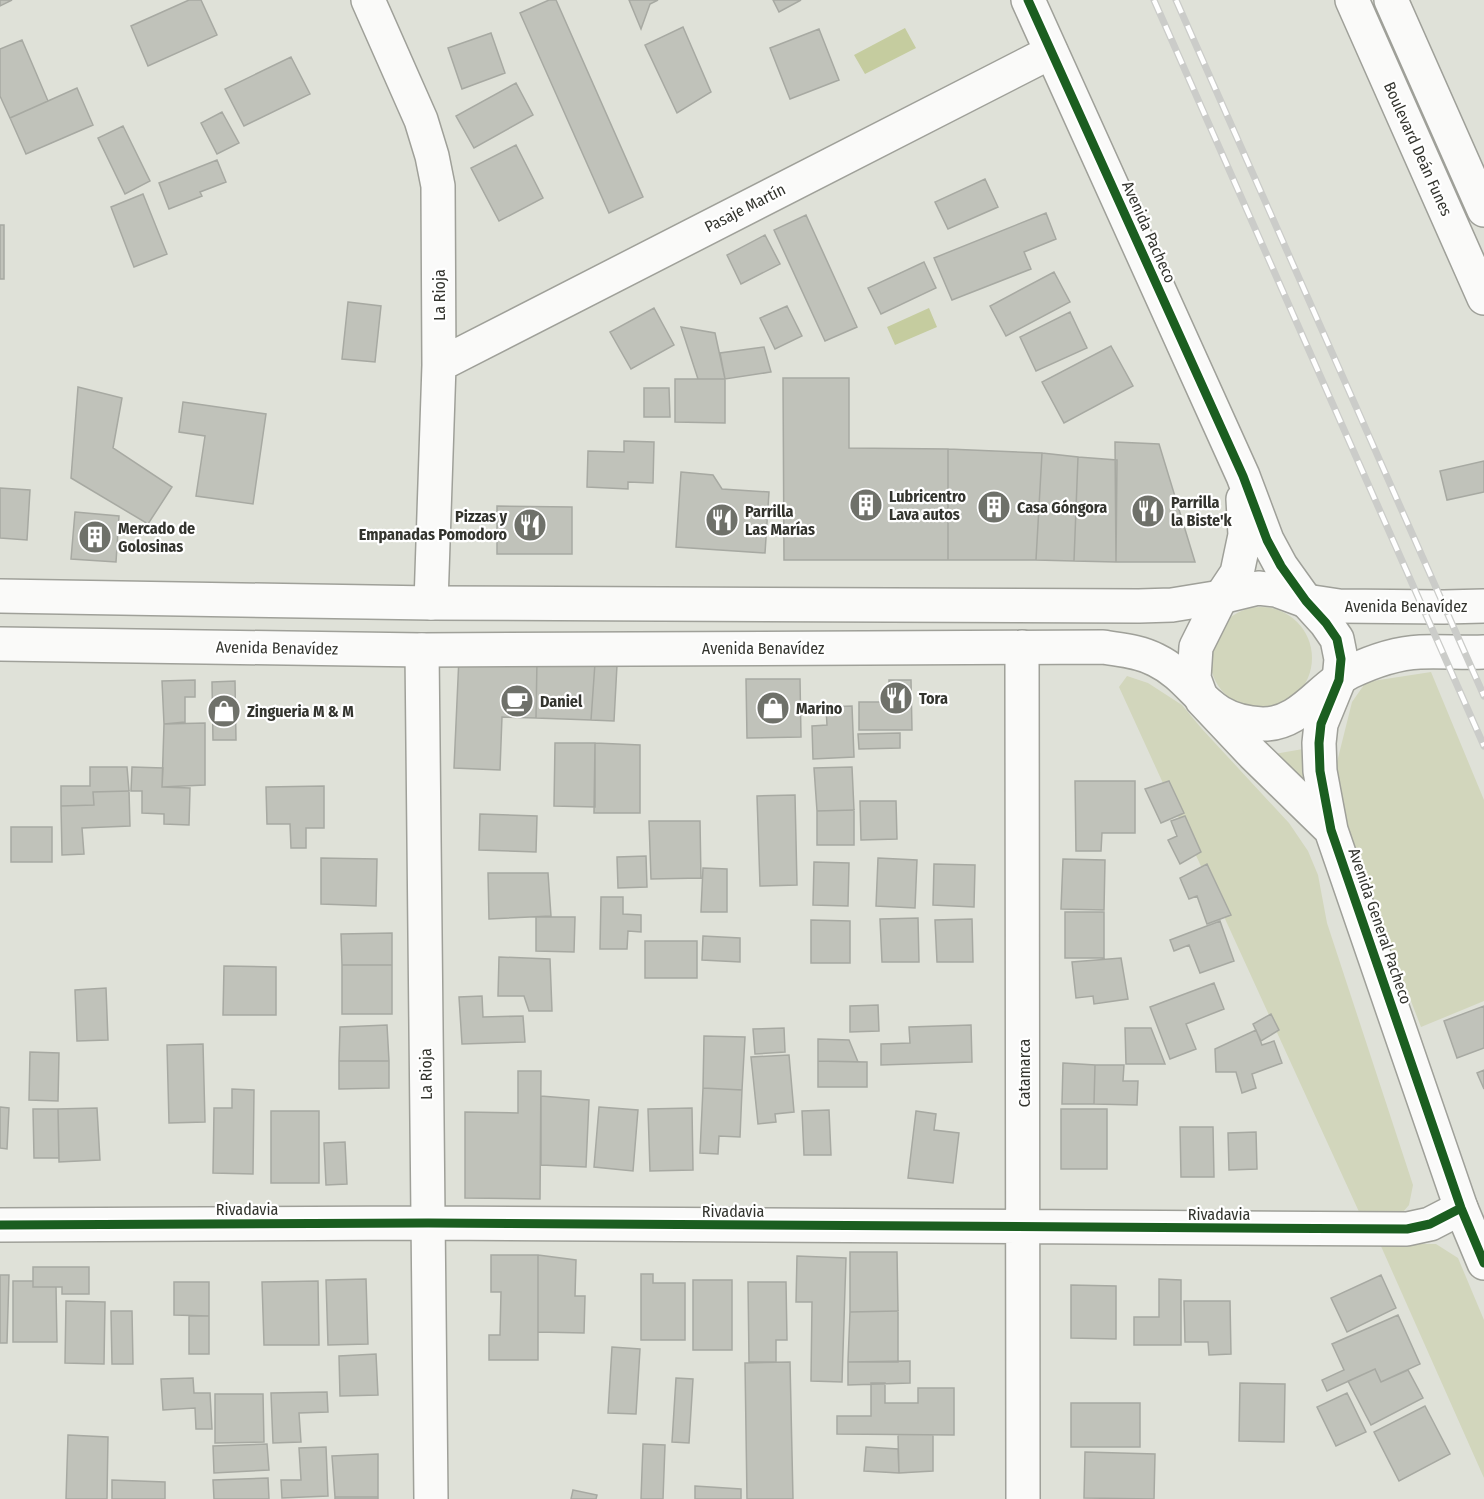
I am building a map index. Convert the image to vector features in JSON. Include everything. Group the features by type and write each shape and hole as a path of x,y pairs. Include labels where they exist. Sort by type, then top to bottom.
{"street":[{"name":"La Rioja","path":"368,0 421,120 438,186 440,365 431,603"},
{"name":"Avenida Pacheco","path":"1029,0 1243,476 1267,540 1281,566 1306,601"},
{"name":"Boulevard Deán Funes","path":"1352,0 1484,298"},
{"path":"1391,0 1484,210"},
{"name":"Pasaje Martín","path":"440,365 1051,52"},
{"name":"Avenida General Pacheco","path":"1243,476 1245,536 1237,573 1221,597 1196,647 1194,678 1203,700 1253,754 1331,830"},
{"name":"Avenida Benavídez","path":"0,596 431,603 1139,606 1172,605 1258,588 1276,591 1306,601 1339,606 1484,606"},
{"name":"Avenida General Pacheco","path":"1306,601 1337,639 1341,659 1339,680 1321,724 1319,743 1320,771 1331,830 1461,1208 1484,1263"},
{"name":"Avenida Benavídez","path":"0,644 422,650 1102,647 1132,652 1156,660 1177,675 1223,716 1264,724 1281,721 1297,713 1348,673 1379,660 1418,652 1484,652"},
{"name":"Catamarca","path":"1023,647 1023,1499"},
{"name":"La Rioja","path":"422,650 431,1499"},
{"name":"Rivadavia","path":"0,1225 428,1224 1407,1229 1430,1224 1461,1208"}],"shaded area":[{"path":"905,28 916,48 865,74 854,55"},
{"path":"929,308 937,327 895,345 887,327"},
{"path":"1261,607 1290,615 1304,629 1312,658 1304,687 1290,701 1261,709 1232,701 1218,687 1210,658 1218,629 1232,615"},
{"path":"1431,672 1484,800 1484,1001 1421,1027 1337,810 1334,774 1352,702 1366,682"},
{"path":"1127,676 1148,683 1182,705 1289,823 1308,851 1318,875 1327,923 1413,1185 1409,1205 1398,1218 1360,1214 1119,687"},
{"path":"1303,749 1309,799 1269,755"},
{"path":"1380,1244 1436,1244 1458,1258 1484,1320 1484,1478"}],"building":[{"path":"0,0 12,0 0,6"},
{"path":"189,0 201,0 217,35 148,66 131,26"},
{"path":"549,0 556,0 643,197 609,213 520,13"},
{"path":"629,0 658,0 650,4 641,29"},
{"path":"773,0 801,0 779,12"},
{"path":"683,27 711,92 677,113 645,45"},
{"path":"819,29 839,80 790,99 770,48"},
{"path":"491,33 505,73 462,89 448,48"},
{"path":"22,40 48,101 10,118 0,96 0,49"},
{"path":"291,57 310,94 244,126 225,89"},
{"path":"516,83 533,115 474,148 456,116"},
{"path":"77,88 93,125 26,154 10,118"},
{"path":"222,112 239,143 217,154 201,123"},
{"path":"123,126 150,181 125,194 98,138"},
{"path":"516,145 543,198 499,221 471,168"},
{"path":"217,160 226,182 200,192 202,196 169,209 159,183"},
{"path":"985,179 998,207 948,229 935,202"},
{"path":"143,194 167,254 134,267 111,207"},
{"path":"1046,213 1056,239 1024,252 1031,269 952,300 934,258"},
{"path":"806,215 857,327 825,341 774,230"},
{"path":"0,225 4,225 4,279 0,279"},
{"path":"765,235 780,264 741,284 727,255"},
{"path":"924,262 936,288 881,314 868,288"},
{"path":"1054,272 1070,302 1006,336 990,306"},
{"path":"348,302 381,306 375,362 342,359"},
{"path":"787,306 802,336 775,349 760,318"},
{"path":"654,308 674,345 631,369 610,332"},
{"path":"1070,312 1087,348 1036,371 1020,337"},
{"path":"681,327 715,333 725,379 698,379"},
{"path":"1111,346 1133,386 1064,423 1042,382"},
{"path":"764,347 771,372 725,379 720,353"},
{"name":"Lubricentro Lava autos","path":"783,378 849,378 849,448 948,449 948,560 784,560"},
{"path":"675,379 725,379 725,423 675,422"},
{"path":"78,387 122,398 113,448 172,487 148,524 71,478"},
{"path":"644,388 669,388 670,417 644,417"},
{"path":"183,402 266,414 253,504 196,496 205,436 179,432"},
{"path":"624,441 654,442 653,483 628,482 628,489 587,487 588,451 624,452"},
{"name":"Parrilla la Biste'k","path":"1115,442 1159,444 1195,562 1116,562"},
{"name":"Casa Góngora","path":"948,449 1042,453 1036,560 948,560"},
{"path":"1042,453 1078,457 1074,561 1036,560"},
{"path":"1078,457 1117,460 1116,562 1074,561"},
{"path":"1484,461 1484,492 1447,500 1440,471"},
{"name":"Parrilla Las Marías","path":"681,472 713,475 722,489 769,492 765,553 676,547"},
{"path":"0,488 30,490 27,540 0,538"},
{"path":"497,506 572,507 572,554 497,554"},
{"name":"Mercado de Golosinas","path":"75,512 119,516 116,562 71,559"},
{"path":"459,657 537,660 536,718 502,717 500,770 454,768"},
{"path":"537,660 595,663 591,720 536,718"},
{"path":"595,663 617,665 614,721 591,720"},
{"name":"Marino","path":"746,679 800,679 801,737 747,738"},
{"path":"195,680 195,697 185,697 185,722 164,724 162,681"},
{"path":"889,680 911,680 912,730 859,730 859,702 889,702"},
{"name":"Zingueria M & M","path":"235,681 236,740 213,740 212,682"},
{"path":"852,706 854,757 813,759 812,726 827,725 826,707"},
{"path":"205,723 205,785 162,787 164,724"},
{"path":"900,733 900,748 859,749 858,734"},
{"path":"555,743 595,743 595,807 554,806"},
{"path":"595,743 640,745 640,813 594,813"},
{"path":"90,767 127,767 129,791 93,792 94,805 61,806 61,786 90,786"},
{"path":"132,767 163,768 162,787 190,788 189,825 164,824 164,814 142,813 142,791 131,791"},
{"path":"852,767 854,810 817,811 814,768"},
{"path":"1075,781 1135,781 1135,833 1102,833 1101,851 1076,851"},
{"path":"1169,781 1184,813 1161,823 1145,789"},
{"path":"324,786 324,828 306,828 306,848 291,848 290,824 267,824 266,787"},
{"path":"129,791 130,826 82,828 84,854 62,855 61,806 94,805 93,792"},
{"path":"795,795 797,885 760,886 757,796"},
{"path":"860,801 896,801 897,839 861,840"},
{"path":"854,810 854,845 817,845 817,811"},
{"path":"480,814 537,816 536,852 479,850"},
{"path":"1185,816 1201,852 1180,864 1168,840 1177,836 1171,821"},
{"path":"649,821 700,821 701,878 651,879"},
{"path":"11,827 52,827 52,862 11,862"},
{"path":"646,856 647,887 618,888 617,857"},
{"path":"321,858 377,859 376,906 321,904"},
{"path":"878,858 917,860 915,908 876,906"},
{"path":"1063,859 1105,860 1104,910 1061,909"},
{"path":"814,862 849,863 848,906 813,905"},
{"path":"934,864 975,865 974,907 933,905"},
{"path":"1207,864 1231,915 1207,924 1197,896 1189,899 1180,878"},
{"path":"703,868 727,869 727,912 701,912"},
{"path":"488,873 548,873 551,916 489,919"},
{"path":"601,897 623,897 623,914 641,915 641,932 628,931 627,949 600,949"},
{"path":"1065,912 1104,912 1104,958 1065,958"},
{"path":"536,917 575,917 574,952 536,951"},
{"path":"918,918 919,962 882,962 880,919"},
{"path":"972,919 973,962 937,962 935,920"},
{"path":"811,920 850,921 850,963 811,963"},
{"path":"1220,921 1234,961 1200,973 1189,945 1174,951 1170,940"},
{"path":"392,933 392,965 342,965 341,934"},
{"path":"703,936 740,938 740,962 702,960"},
{"path":"645,941 697,941 697,978 645,978"},
{"path":"499,957 550,959 552,1011 529,1011 524,996 498,996"},
{"path":"1121,958 1128,999 1094,1004 1093,996 1076,998 1072,962"},
{"path":"342,965 392,965 392,1014 342,1014"},
{"path":"224,966 276,967 276,1015 223,1015"},
{"path":"1214,983 1224,1009 1186,1024 1196,1049 1170,1059 1150,1007"},
{"path":"106,988 108,1040 77,1041 75,990"},
{"path":"482,996 483,1017 523,1016 525,1042 462,1044 459,997"},
{"path":"878,1005 879,1031 850,1032 850,1006"},
{"path":"1484,1006 1484,1048 1457,1058 1444,1021"},
{"path":"1271,1014 1279,1030 1261,1041 1253,1024"},
{"path":"387,1025 389,1061 339,1061 340,1027"},
{"path":"971,1025 972,1062 881,1065 881,1044 910,1043 909,1027"},
{"path":"784,1028 785,1052 755,1054 753,1029"},
{"path":"1125,1028 1151,1028 1165,1064 1126,1064"},
{"path":"1256,1030 1262,1045 1274,1041 1282,1063 1252,1074 1256,1088 1242,1093 1236,1072 1216,1072 1215,1049"},
{"path":"704,1036 745,1037 742,1090 703,1088"},
{"path":"818,1039 849,1040 858,1062 818,1061"},
{"path":"203,1044 205,1122 169,1123 167,1045"},
{"path":"30,1052 59,1053 58,1101 29,1100"},
{"path":"789,1055 794,1112 775,1114 776,1122 758,1124 751,1057"},
{"path":"339,1061 389,1061 389,1088 339,1089"},
{"path":"818,1061 867,1062 867,1087 818,1087"},
{"path":"1063,1063 1095,1065 1094,1104 1062,1104"},
{"path":"1095,1065 1124,1065 1123,1081 1138,1081 1137,1105 1094,1104"},
{"path":"1484,1070 1484,1089 1477,1073"},
{"path":"518,1071 541,1071 540,1199 465,1198 465,1112 518,1113"},
{"path":"703,1088 742,1090 740,1137 719,1136 718,1154 700,1153"},
{"path":"232,1089 254,1090 253,1174 213,1173 214,1108 232,1108"},
{"path":"541,1096 589,1100 586,1167 541,1165"},
{"path":"0,1107 9,1108 7,1149 0,1148"},
{"path":"599,1107 638,1110 633,1171 594,1167"},
{"path":"97,1108 100,1160 59,1162 58,1109"},
{"path":"692,1108 693,1170 650,1171 648,1109"},
{"path":"33,1109 58,1109 59,1158 34,1158"},
{"path":"1061,1109 1107,1109 1107,1169 1061,1169"},
{"path":"829,1110 831,1155 804,1155 802,1111"},
{"path":"271,1111 319,1111 319,1183 271,1183"},
{"path":"916,1111 936,1114 934,1130 959,1133 953,1183 908,1178"},
{"path":"1180,1127 1213,1127 1214,1177 1181,1177"},
{"path":"1256,1132 1257,1169 1229,1170 1228,1133"},
{"path":"345,1142 347,1184 326,1185 324,1143"},
{"path":"850,1252 897,1252 898,1311 850,1312"},
{"path":"491,1255 538,1255 538,1360 489,1360 489,1335 500,1335 501,1292 491,1292"},
{"path":"538,1255 576,1260 575,1296 585,1296 584,1333 538,1332"},
{"path":"797,1256 846,1258 842,1382 811,1381 812,1302 796,1302"},
{"path":"33,1267 89,1267 89,1294 62,1294 62,1287 33,1287"},
{"path":"641,1274 653,1274 653,1283 685,1283 685,1340 641,1340"},
{"path":"0,1275 9,1275 7,1343 0,1343"},
{"path":"1381,1275 1396,1308 1347,1332 1331,1298"},
{"path":"366,1279 368,1344 328,1345 326,1280"},
{"path":"1159,1279 1181,1280 1181,1345 1134,1345 1134,1317 1159,1317"},
{"path":"693,1280 732,1280 732,1350 693,1350"},
{"path":"13,1281 33,1281 33,1287 56,1287 57,1342 13,1342"},
{"path":"318,1281 319,1345 264,1345 262,1282"},
{"path":"174,1282 209,1282 209,1316 174,1315"},
{"path":"748,1282 786,1282 787,1340 776,1340 776,1362 749,1362"},
{"path":"1071,1285 1116,1286 1116,1339 1071,1338"},
{"path":"66,1301 105,1302 104,1364 65,1363"},
{"path":"1184,1301 1230,1301 1231,1354 1209,1355 1208,1342 1185,1342"},
{"path":"111,1311 132,1311 133,1364 112,1364"},
{"path":"898,1311 898,1362 848,1362 850,1312"},
{"path":"1398,1315 1420,1364 1381,1382 1375,1369 1327,1391 1322,1380 1344,1370 1332,1344"},
{"path":"189,1316 209,1316 209,1354 189,1354"},
{"path":"612,1347 640,1349 636,1414 608,1413"},
{"path":"376,1354 378,1395 340,1396 339,1356"},
{"path":"910,1361 910,1383 848,1385 848,1362"},
{"path":"790,1362 793,1499 747,1499 745,1363"},
{"path":"1375,1369 1381,1382 1408,1370 1423,1398 1371,1425 1348,1381"},
{"path":"193,1378 194,1393 210,1393 212,1429 196,1429 195,1408 163,1410 161,1379"},
{"path":"676,1378 693,1379 689,1443 672,1442"},
{"path":"871,1383 885,1383 885,1403 918,1403 918,1388 954,1388 954,1435 837,1434 837,1416 871,1416"},
{"path":"1240,1383 1285,1384 1284,1442 1239,1441"},
{"path":"327,1392 328,1412 299,1413 301,1442 273,1443 271,1393"},
{"path":"1347,1393 1366,1432 1336,1446 1317,1407"},
{"path":"215,1394 263,1394 264,1442 215,1443"},
{"path":"1071,1403 1140,1403 1140,1447 1071,1447"},
{"path":"1425,1406 1450,1454 1399,1481 1374,1432"},
{"path":"68,1435 108,1437 107,1499 66,1499"},
{"path":"898,1435 933,1435 933,1471 899,1473"},
{"path":"267,1444 269,1470 214,1473 213,1446"},
{"path":"643,1444 665,1445 663,1499 641,1499"},
{"path":"326,1447 328,1496 282,1498 281,1480 301,1480 299,1448"},
{"path":"866,1447 898,1449 899,1473 864,1471"},
{"path":"1085,1452 1155,1454 1154,1499 1084,1498"},
{"path":"378,1454 378,1497 335,1497 332,1456"},
{"path":"268,1478 269,1499 214,1499 213,1480"},
{"path":"112,1480 165,1482 165,1499 112,1499"},
{"path":"695,1486 741,1489 741,1499 695,1499"},
{"path":"573,1490 597,1495 596,1499 571,1499"},
{"path":"335,1497 378,1497 378,1499 335,1499"}],"railway":[{"path":"1154,0 1484,746"},
{"path":"1176,0 1484,696"}],"cycle path":[{"path":"1028,0 1243,476 1267,540 1281,566 1337,639 1341,659 1339,680 1321,724 1319,743 1320,771 1331,830 1461,1208 1484,1263"},
{"path":"0,1225 428,1223 1407,1229 1430,1224 1461,1208"}],"place":[{"name":"Lubricentro Lava autos","path":"866,505"},
{"name":"Casa Góngora","path":"994,507"},
{"name":"Parrilla la Biste'k","path":"1148,511"},
{"name":"Parrilla Las Marías","path":"722,520"},
{"name":"Pizzas y Empanadas Pomodoro","path":"530,525"},
{"name":"Mercado de Golosinas","path":"95,537"},
{"name":"Tora","path":"896,698"},
{"name":"Daniel","path":"517,701"},
{"name":"Marino","path":"773,708"},
{"name":"Zingueria M & M","path":"224,711"}]}
